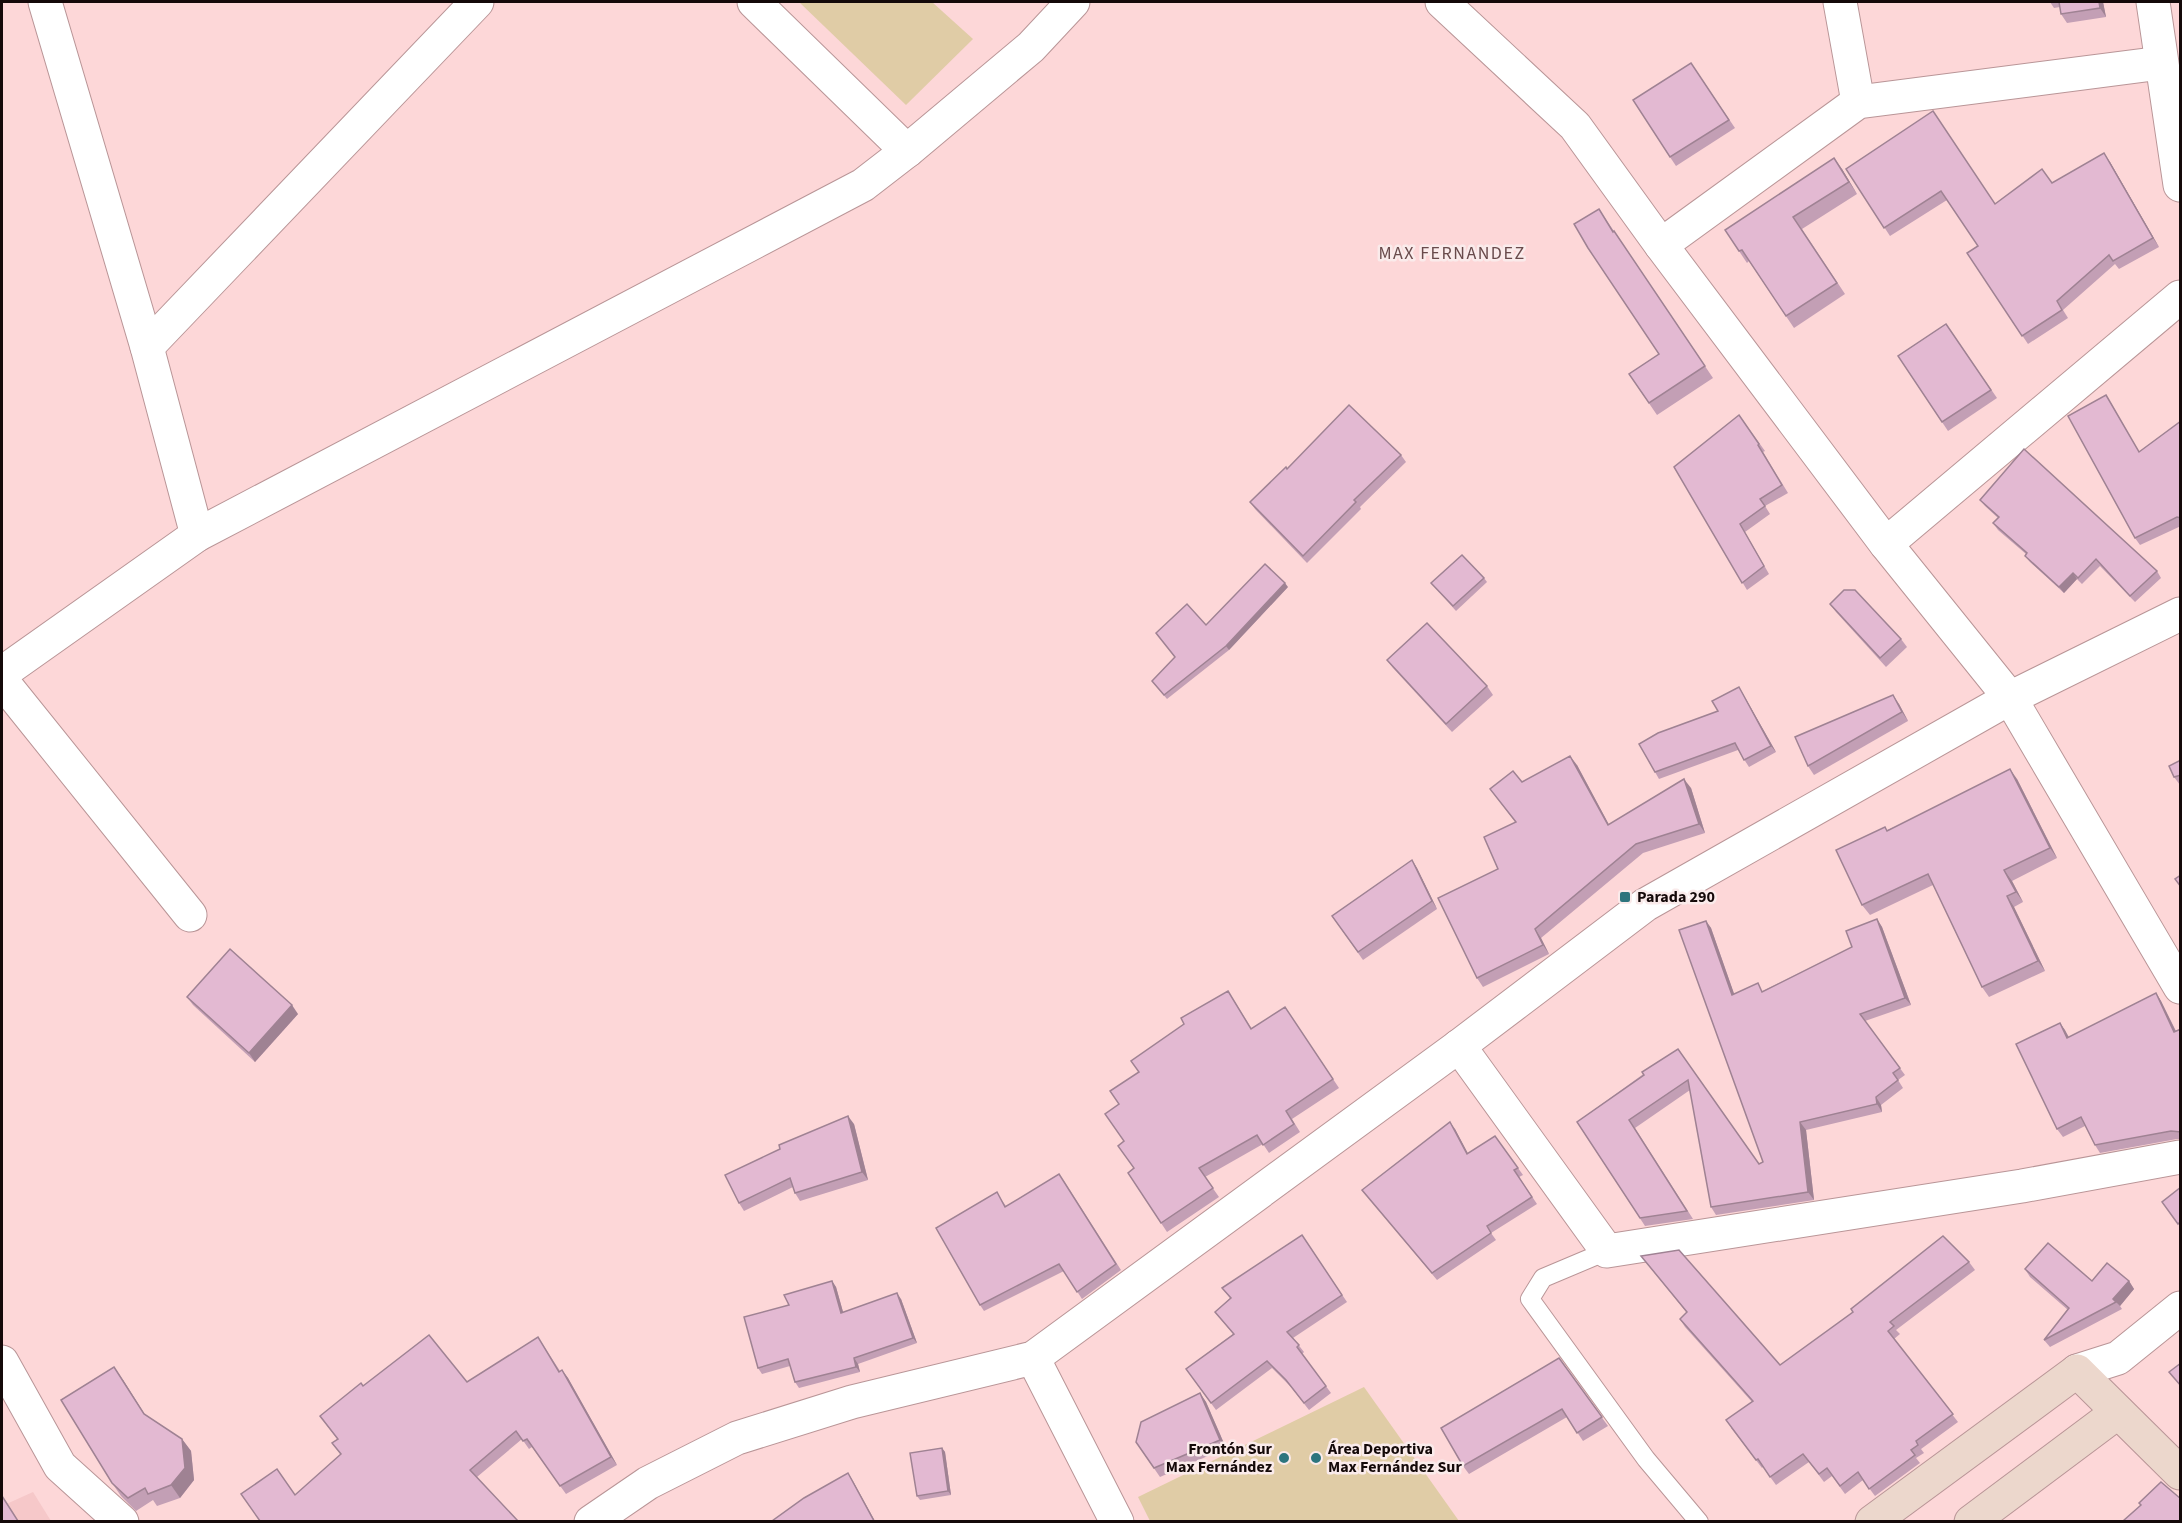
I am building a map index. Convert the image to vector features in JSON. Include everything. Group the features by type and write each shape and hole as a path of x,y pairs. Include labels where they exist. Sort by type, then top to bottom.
{"street":[{"path":"45,2 147,347 197,535"},
{"path":"147,347 477,2"},
{"path":"754,2 907,151"},
{"path":"2,674 197,535 863,185 1031,47 1073,2"},
{"path":"1442,2 1575,126 1661,245 1886,544 2010,698 2181,987"},
{"path":"1840,2 1858,102"},
{"path":"2153,2 2181,186"},
{"path":"1661,245 1858,102 2161,63"},
{"path":"1886,544 2181,297"},
{"path":"591,1521 648,1483 737,1438 852,1402 1032,1358 1459,1046 1645,905 2010,698 2181,614"},
{"path":"2,681 190,915"},
{"path":"1459,1046 1607,1251 2022,1186 2181,1157"},
{"path":"1872,1521 2077,1371 2118,1358 2181,1308"},
{"path":"1032,1358 1117,1521"},
{"path":"2,1362 60,1466 122,1521"},
{"path":"2077,1371 2181,1473"},
{"path":"1971,1521 2118,1412"}],"lane":[{"path":"1607,1251 1543,1278 1530,1299 1646,1459 1699,1521"}],"shaded area":[{"path":"799,2 932,2 973,39 906,105"},
{"name":"Área Deportiva Max Fernández Sur","path":"1364,1387 1459,1521 1150,1521 1138,1497"},
{"path":"33,1492 51,1521 2,1522 2,1506"}],"building":[{"path":"2059,2 2099,2 2100,8 2061,14"},
{"path":"1691,63 1729,120 1670,157 1633,100"},
{"path":"1933,111 1995,204 2042,169 2052,183 2104,153 2153,238 2113,261 2109,255 2057,301 2062,310 2022,336 1967,253 1978,246 1941,191 1884,228 1846,169"},
{"path":"1834,158 1849,182 1793,217 1837,283 1786,316 1742,250 1739,251 1725,230"},
{"path":"1599,209 1705,366 1649,403 1629,374 1659,354 1574,224"},
{"path":"1946,324 1991,390 1942,422 1898,356"},
{"path":"2106,395 2139,452 2181,421 2181,518 2177,517 2135,538 2068,416"},
{"path":"1349,405 1401,455 1354,500 1356,502 1303,556 1250,502 1286,467 1287,469"},
{"path":"1739,415 1759,444 1782,485 1760,499 1765,506 1740,524 1764,566 1742,583 1674,467"},
{"path":"2024,449 2157,571 2130,596 2096,559 2078,578 2073,573 2059,587 2025,556 2027,553 1993,523 1999,517 1980,500"},
{"path":"1462,555 1484,578 1453,606 1431,583"},
{"path":"1265,564 1285,583 1226,646 1164,695 1152,681 1175,657 1156,633 1187,604 1206,625"},
{"path":"1844,590 1855,590 1901,639 1880,658 1830,604"},
{"path":"1427,623 1487,686 1446,724 1387,660"},
{"path":"1739,687 1771,746 1744,760 1735,743 1655,772 1639,744 1658,733 1718,711 1712,701"},
{"path":"1893,695 1902,712 1808,766 1795,737"},
{"path":"1570,756 1608,825 1684,779 1699,824 1636,844 1535,929 1543,945 1477,978 1438,898 1498,869 1484,837 1516,822 1490,789 1513,771 1522,782"},
{"path":"2181,760 2181,775 2174,777 2169,766"},
{"path":"2010,769 2050,848 2004,870 2016,892 2007,896 2038,961 1982,987 1928,874 1862,905 1836,850 1885,827 1887,831"},
{"path":"1412,860 1432,901 1358,952 1332,916"},
{"path":"2181,875 2181,887 2175,879"},
{"path":"1877,919 1905,998 1860,1014 1900,1068 1893,1073 1898,1080 1876,1097 1877,1104 1800,1122 1808,1192 1711,1207 1688,1080 1629,1120 1687,1211 1640,1218 1577,1122 1644,1075 1642,1072 1678,1049 1759,1164 1763,1162 1679,930 1706,921 1732,995 1758,983 1762,992 1852,947 1846,931"},
{"path":"230,949 292,1005 249,1053 187,997"},
{"path":"1228,991 1251,1029 1285,1007 1333,1079 1286,1111 1294,1124 1263,1145 1257,1135 1199,1168 1213,1188 1161,1223 1128,1173 1134,1168 1118,1146 1124,1141 1105,1114 1119,1104 1110,1091 1139,1072 1131,1061 1184,1024 1181,1018"},
{"path":"2156,993 2174,1032 2181,1029 2181,1132 2171,1131 2095,1145 2081,1117 2057,1129 2016,1044 2060,1023 2067,1038"},
{"path":"848,1116 862,1172 795,1193 790,1178 739,1203 725,1175 780,1149 779,1145"},
{"path":"1450,1122 1467,1154 1495,1136 1518,1168 1514,1170 1532,1197 1487,1226 1491,1233 1432,1273 1362,1190"},
{"path":"1059,1174 1116,1264 1077,1292 1059,1264 980,1305 936,1228 997,1192 1005,1207"},
{"path":"2181,1187 2181,1223 2178,1224 2162,1202"},
{"path":"1302,1235 1342,1295 1287,1332 1299,1345 1297,1347 1326,1386 1304,1403 1267,1361 1211,1403 1186,1369 1234,1334 1215,1312 1231,1298 1222,1288"},
{"path":"1943,1236 1969,1262 1890,1322 1894,1326 1888,1331 1953,1414 1916,1441 1918,1445 1911,1450 1915,1455 1869,1489 1858,1472 1840,1486 1827,1468 1819,1474 1803,1454 1770,1477 1726,1420 1753,1401 1680,1319 1687,1312 1641,1256 1679,1250 1780,1365 1853,1312 1851,1309"},
{"path":"2048,1243 2092,1281 2107,1263 2129,1281 2113,1299 2116,1302 2044,1340 2069,1308 2025,1269"},
{"path":"832,1281 841,1313 897,1293 913,1338 854,1358 856,1367 795,1382 788,1359 758,1368 744,1317 789,1305 784,1295"},
{"path":"429,1335 467,1382 538,1337 559,1372 562,1370 611,1457 560,1486 527,1439 523,1441 516,1431 470,1470 518,1521 260,1521 241,1494 277,1469 295,1495 341,1454 332,1443 338,1439 320,1416 361,1383 363,1386"},
{"path":"1559,1358 1602,1417 1577,1433 1562,1409 1463,1466 1441,1428"},
{"path":"2181,1363 2181,1386 2169,1372"},
{"path":"114,1367 144,1414 182,1439 185,1468 171,1485 148,1494 145,1488 128,1498 112,1483 61,1400"},
{"path":"1200,1393 1220,1440 1154,1468 1136,1442 1141,1422"},
{"path":"942,1448 948,1491 917,1496 910,1453"},
{"path":"848,1473 874,1521 772,1521 804,1498"},
{"path":"2161,1482 2181,1499 2181,1521 2123,1521 2141,1505 2139,1503"},
{"path":"2,1496 18,1521 2,1521"}],"place":[{"name":"Parada 290","path":"1625,897"},
{"name":"Frontón Sur Max Fernández","path":"1284,1458"},
{"name":"Área Deportiva Max Fernández Sur","path":"1316,1458"}],"district":[{"name":"MAX FERNANDEZ","path":"1452,253"}]}
